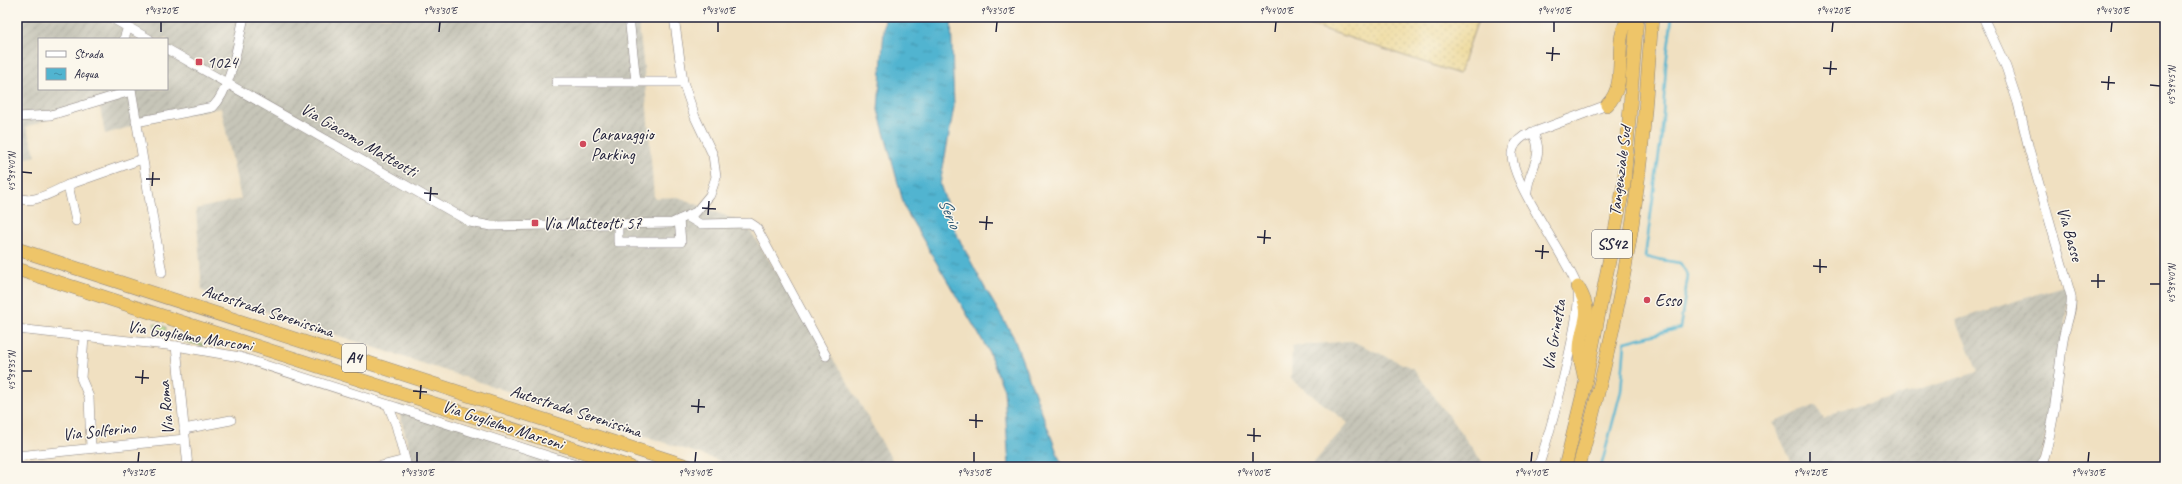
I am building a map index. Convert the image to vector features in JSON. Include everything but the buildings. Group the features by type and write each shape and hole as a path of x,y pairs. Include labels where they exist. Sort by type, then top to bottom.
{"highway":[{"path":"1607,105 1613,99 1618,88 1623,28 1630,17"},
{"name":"Tangenziale Sud","path":"1565,467 1586,385 1624,184 1638,17"},
{"name":"Tangenziale Sud","path":"1579,467 1610,344 1629,242 1642,144 1652,17"},
{"name":"Autostrada Serenissima","path":"17,249 690,467"},
{"name":"A4","path":"17,269 630,467"},
{"path":"1578,288 1586,302 1587,310 1580,351 1586,385"}],"street":[{"path":"110,17 147,38"},
{"path":"136,122 214,107 221,97 231,70 244,17"},
{"path":"629,17 636,82"},
{"path":"618,223 618,242 681,242 683,219 696,212 710,195 715,183 716,169 713,155 695,118 684,82 674,17"},
{"name":"Via Basse","path":"1983,17 2006,67 2018,103 2029,149 2071,296 2072,304 2063,339 2052,426 2041,467"},
{"path":"124,38 128,27"},
{"name":"Via Giacomo Matteotti","path":"168,51 470,222 491,226 666,223 683,219 700,224 750,223 756,227 826,356"},
{"path":"556,82 684,82"},
{"path":"17,117 51,115 131,90 162,273"},
{"name":"Via Grinetta","path":"1538,467 1563,380 1577,312 1578,288 1527,194 1519,177 1512,152 1518,139 1532,132 1607,105"},
{"path":"1527,194 1529,178 1538,154 1539,146 1532,132"},
{"path":"17,197 22,200 34,199 68,185 142,159"},
{"path":"68,185 76,221"},
{"name":"Via Guglielmo Marconi","path":"17,329 176,346 240,357 582,467"},
{"path":"84,337 81,378 88,397 91,448"},
{"name":"Via Roma","path":"176,346 184,440 188,467"},
{"path":"377,467 406,463 396,425 388,405"},
{"path":"396,425 398,409"},
{"path":"184,429 231,420"},
{"name":"Via Solferino","path":"17,456 184,440"}],"shaded area":[{"path":"17,17 638,17 644,70 654,198 678,197 746,224 847,381 896,467 739,467 202,291 196,209 241,199 221,108 154,120 105,134 99,102 26,127 36,156 17,160"},
{"path":"2066,285 2069,295 2054,399 2038,467 1794,467 1773,423 1816,405 1824,419 1840,410 1891,398 1978,372 1956,320"},
{"path":"1352,341 1414,369 1486,467 1310,467 1348,423 1291,379 1292,346"},
{"path":"397,404 472,429 592,467 414,467"}],"green space":[{"path":"154,323 166,327 165,335 157,334"},
{"path":"174,335 203,344 203,346 173,339"}],"sand":[{"path":"1287,17 1479,17 1459,74"}],"water":[{"path":"885,17 951,17 954,107 940,184 957,235 986,290 1013,336 1061,463 1073,467 1044,467 1039,463 1027,465 1026,467 1009,467 1004,390 988,350 905,209 878,110"}],"waterway":[{"path":"1601,467 1621,391 1625,342 1680,328 1688,275 1680,263 1645,257 1662,132 1666,64 1672,17"}],"place":[{"name":"1024","path":"199,62"},
{"name":"Caravaggio Parking","path":"583,144"},
{"name":"Via Matteotti 57","path":"535,223"},
{"name":"Esso","path":"1647,300"}],"water label":[{"name":"Serio","path":"950,213"}]}
